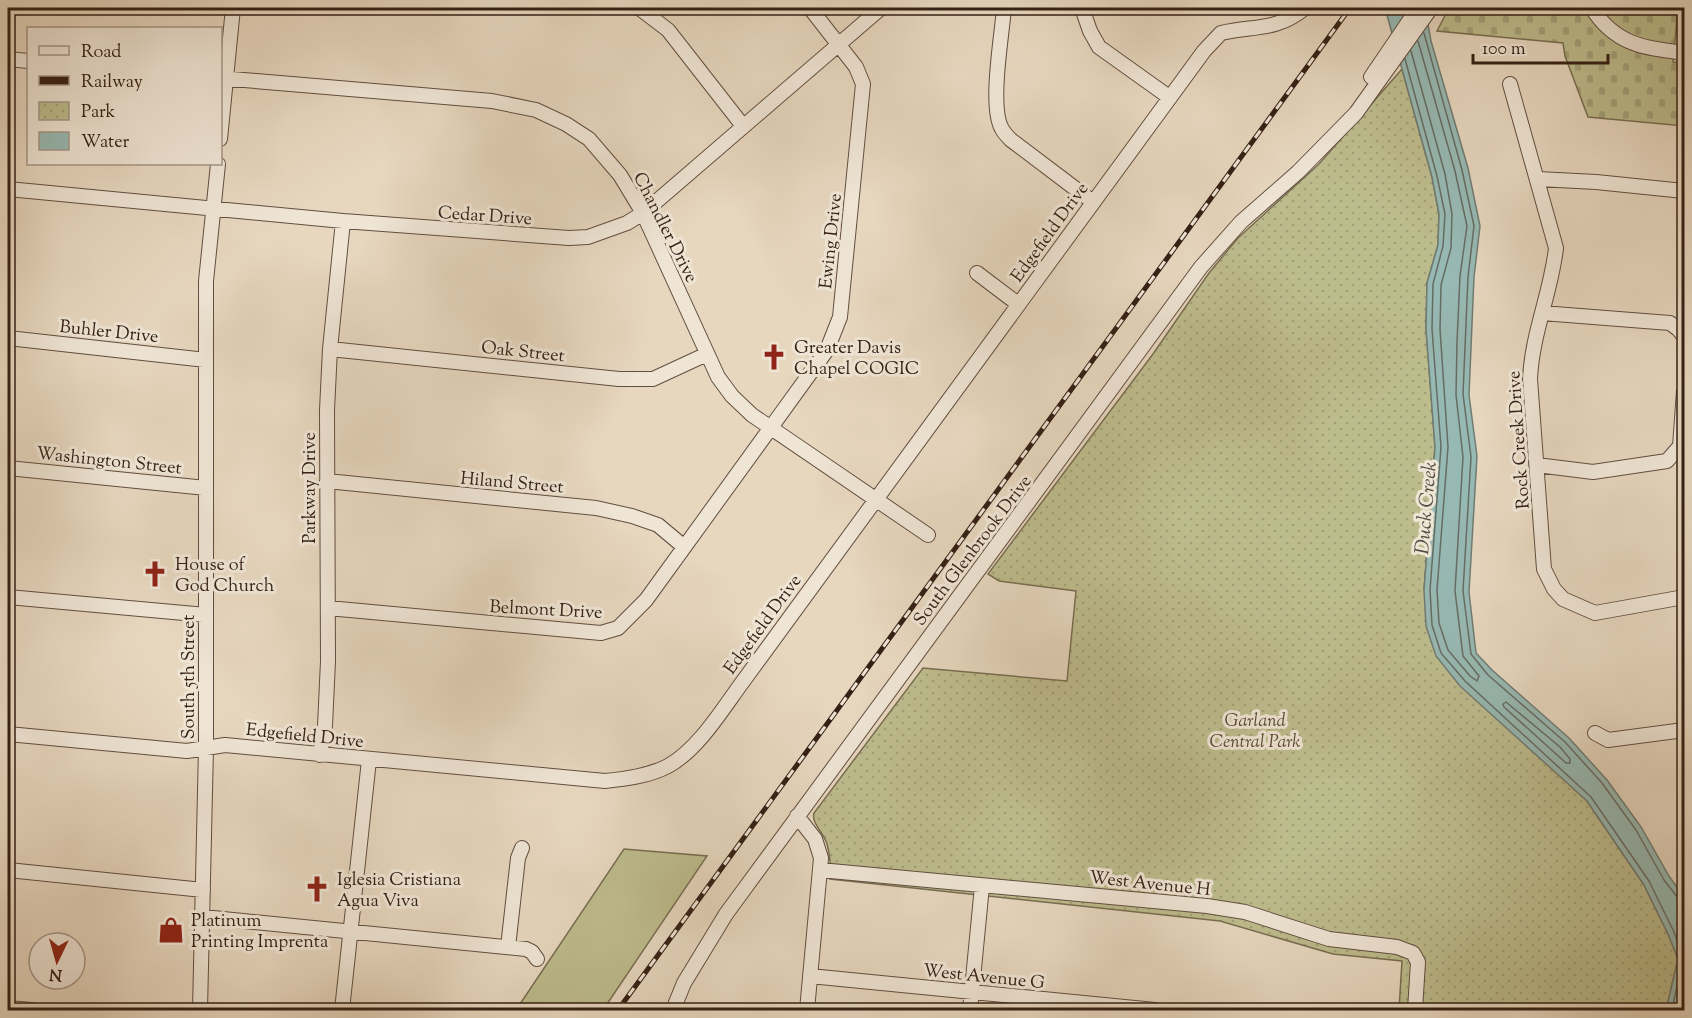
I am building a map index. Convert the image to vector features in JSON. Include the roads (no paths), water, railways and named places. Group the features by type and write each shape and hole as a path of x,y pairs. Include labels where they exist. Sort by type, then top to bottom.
{"street":[{"path":"222,108 233,8"},
{"path":"639,8 668,30 743,126"},
{"name":"Ewing Drive","path":"771,428 826,350 840,317 863,84 856,67 810,8"},
{"name":"Cedar Drive","path":"8,189 343,221 569,238 588,237 627,223 643,213 881,8"},
{"path":"1004,8 997,90 1002,129 1011,140 1093,202"},
{"path":"1082,8 1090,31 1099,47 1169,97"},
{"name":"Edgefield Drive","path":"8,734 188,751 225,745 605,781 635,778 666,767 692,747 744,680 1204,51 1221,33 1265,28 1293,18 1305,8"},
{"name":"South Glenbrook Drive","path":"673,1011 684,983 708,942 797,816 1201,267 1241,222 1298,172 1356,113 1418,8"},
{"name":"South Glenbrook Drive","path":"1373,82 1431,8"},
{"path":"1593,8 1612,32 1631,43 1646,48 1684,53"},
{"path":"8,59 27,61"},
{"name":"Chandler Drive","path":"224,78 492,100 536,110 590,139 620,175 643,213 718,377 732,396 752,416 928,535"},
{"name":"Rock Creek Drive","path":"1510,84 1556,248 1554,267 1531,354 1530,370 1545,569 1554,589 1563,599 1595,613 1684,597"},
{"name":"South 5th Street","path":"200,1011 206,748 206,281 218,165"},
{"path":"1538,179 1684,191"},
{"name":"Parkway Drive","path":"320,755 325,726 328,661 327,410 330,349 343,221"},
{"path":"977,273 1018,304"},
{"path":"1542,313 1670,323 1684,336"},
{"name":"Buhler Drive","path":"8,338 206,360"},
{"name":"Oak Street","path":"330,349 619,379 653,379 707,354"},
{"path":"1537,465 1593,472 1667,461 1680,446 1684,391"},
{"name":"Belmont Drive","path":"328,608 601,633 618,628 646,600 683,546 771,428"},
{"name":"Washington Street","path":"8,468 206,488"},
{"name":"Hiland Street","path":"327,481 596,508 632,516 658,525 683,546"},
{"path":"8,597 206,615"},
{"path":"1595,733 1608,740 1684,730"},
{"path":"342,1011 369,760"},
{"path":"797,816 815,839 820,850 807,1011"},
{"path":"508,948 518,858 522,848"},
{"path":"8,870 203,890"},
{"name":"West Avenue H","path":"820,870 1207,906 1245,912 1329,939 1404,949 1413,953 1418,962 1415,1011"},
{"path":"970,1011 982,886"},
{"path":"203,917 526,949 532,952 537,959"},
{"name":"West Avenue G","path":"810,976 1155,1011"},
{"path":"8,1008 31,1011"}],"water":[{"path":"1385,8 1425,8 1431,41 1468,168 1480,226 1474,277 1469,395 1477,456 1469,592 1476,653 1569,738 1607,780 1641,827 1684,897 1684,1010 1666,1010 1678,959 1644,885 1587,801 1460,686 1436,656 1426,626 1424,590 1435,447 1426,329 1427,283 1438,245 1439,214 1432,177"}],"railway":[{"path":"618,1010 1350,8"}],"place":[{"name":"Greater Davis Chapel COGIC","path":"774,357"},
{"name":"House of God Church","path":"155,574"},
{"name":"Iglesia Cristiana Agua Viva","path":"317,889"},
{"name":"Platinum Printing Imprenta","path":"171,930"}],"water label":[{"name":"Duck Creek","path":"1425,508"}],"park label":[{"name":"Garland Central Park","path":"1255,730"}]}
